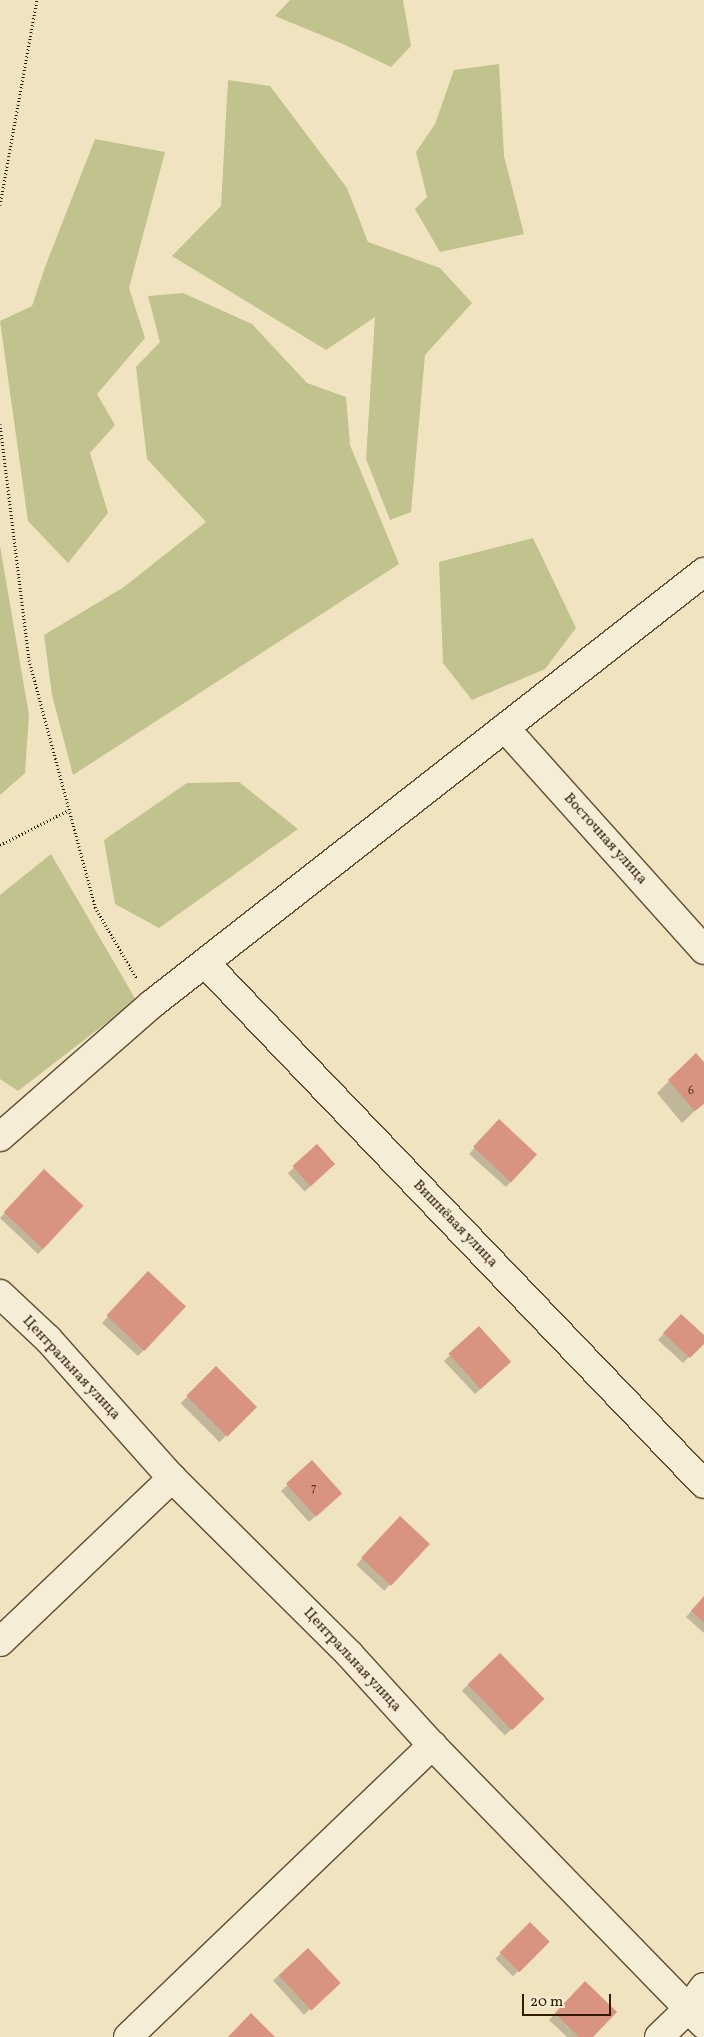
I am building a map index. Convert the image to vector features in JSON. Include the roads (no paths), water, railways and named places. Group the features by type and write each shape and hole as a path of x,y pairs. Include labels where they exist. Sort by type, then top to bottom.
{"street":[{"path":"0,1137 152,1004 704,572"},
{"name":"Восточная улица","path":"505,728 704,950"},
{"name":"Вишнёвая улица","path":"205,963 704,1484"},
{"name":"Центральная улица","path":"0,1294 48,1338 172,1478 350,1654 432,1745 696,2017"},
{"path":"0,1642 172,1478"},
{"path":"128,2037 432,1745"},
{"path":"659,2037 696,2017 704,1987"}]}
